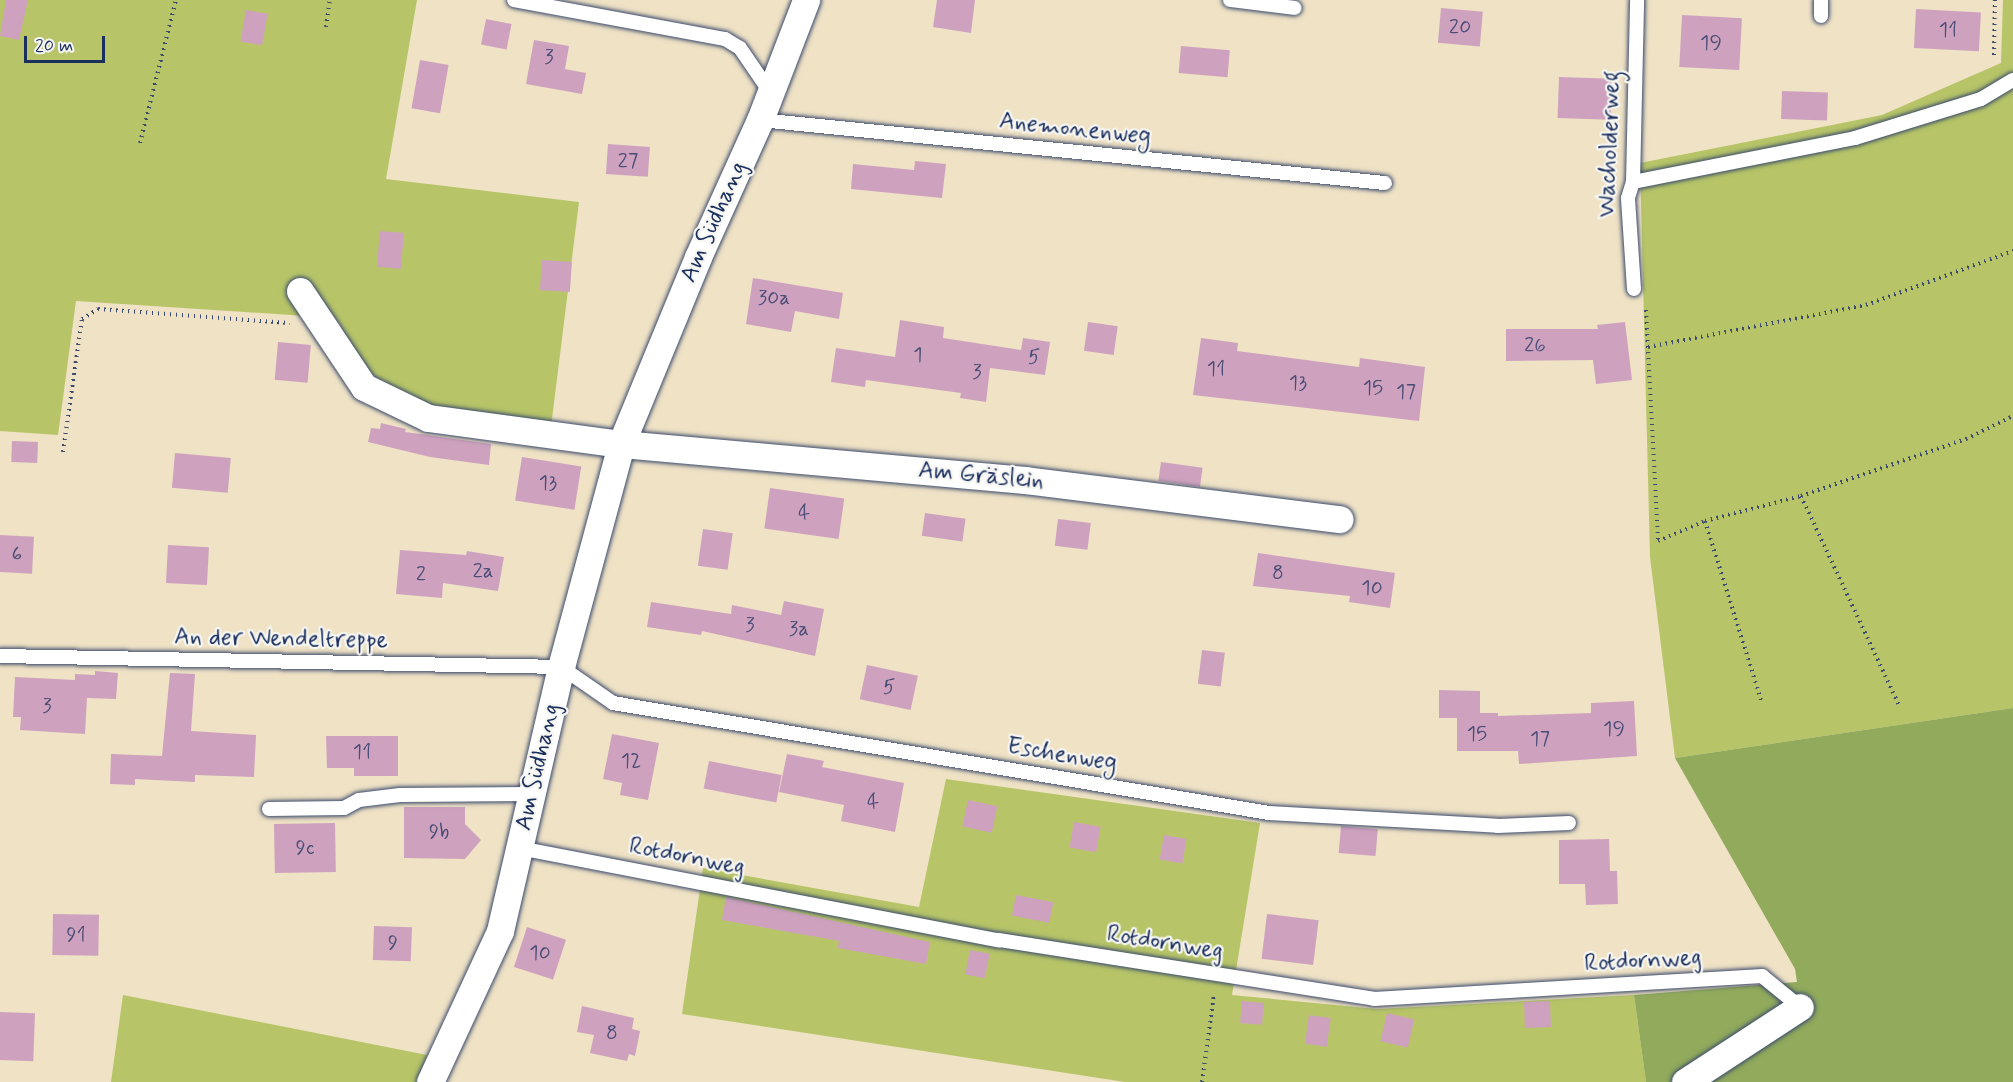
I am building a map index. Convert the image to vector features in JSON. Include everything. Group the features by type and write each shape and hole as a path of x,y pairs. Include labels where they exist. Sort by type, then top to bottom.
{"street":[{"name":"Am Südhang","path":"430,1082 500,931 561,667 621,444 698,257 760,120 806,0"},
{"path":"300,291 364,387 428,418 621,444"},
{"name":"Am Gräslein","path":"621,444 1026,480 1340,519"},
{"path":"1685,1082 1800,1007"}],"lane":[{"path":"514,0 725,39 740,48 770,92"},
{"path":"1230,0 1295,8"},
{"name":"Wacholderweg","path":"1634,289 1628,198 1633,182 1637,0"},
{"path":"1821,0 1821,16"},
{"path":"1633,182 1855,138 1981,99 2013,80"},
{"name":"Anemonenweg","path":"760,120 1384,183"},
{"name":"An der Wendeltreppe","path":"0,657 561,667"},
{"name":"Eschenweg","path":"561,667 613,703 1269,813 1498,826 1569,823"},
{"path":"269,809 344,808 359,800 400,795 531,794"},
{"name":"Rotdornweg","path":"519,848 999,940 1374,999 1762,976 1800,1007"}],"path":[{"path":"140,143 176,0"},
{"path":"326,27 330,0"},
{"path":"1994,56 1995,0"},
{"path":"1648,347 1866,305 2013,251"},
{"path":"63,452 81,319 98,309 323,326"},
{"path":"1646,310 1658,541 1705,521 1801,496 1966,439 2013,416"},
{"path":"1801,496 1899,705"},
{"path":"1705,521 1762,703"},
{"path":"1202,1082 1217,974"}],"green space":[{"path":"0,0 417,0 386,179 579,202 551,427 414,402 377,379 347,346 341,326 314,290 306,316 76,301 58,435 0,431"},
{"path":"2003,0 2013,0 2013,708 1675,758 1650,557 1640,163 1882,115 2001,63"},
{"path":"2013,708 2013,1082 1646,1082 1634,995 1797,982 1795,969 1675,758"},
{"path":"946,779 1260,823 1232,995 1377,1009 1634,995 1646,1082 1125,1082 682,1014 703,868 919,907"},
{"path":"123,995 427,1055 417,1082 111,1082"}],"building":[{"path":"6,0 28,0 19,40 0,36"},
{"path":"937,0 975,0 971,33 933,27"},
{"path":"1441,8 1483,12 1480,47 1438,43"},
{"path":"1916,9 1981,12 1979,51 1914,48"},
{"path":"246,10 268,14 262,45 240,42"},
{"path":"1682,15 1742,18 1739,70 1679,67"},
{"path":"486,19 512,24 507,49 481,45"},
{"path":"534,40 569,46 565,69 586,73 582,94 526,84"},
{"path":"1181,46 1230,50 1227,77 1179,73"},
{"path":"420,60 449,65 440,113 411,108"},
{"path":"1559,77 1612,79 1611,120 1558,118"},
{"path":"1782,91 1828,93 1827,121 1781,119"},
{"path":"608,144 650,147 648,177 606,174"},
{"path":"915,161 946,164 942,198 851,189 853,164 914,170"},
{"path":"380,231 404,233 401,269 377,267"},
{"path":"542,260 572,262 570,292 540,290"},
{"path":"753,278 843,293 839,319 795,311 791,332 746,324"},
{"path":"900,320 944,327 943,338 1021,350 1023,338 1050,342 1045,375 990,368 986,402 960,398 961,393 866,380 865,387 831,382 836,348 895,357"},
{"path":"1088,322 1118,326 1114,355 1084,351"},
{"path":"1625,322 1632,380 1596,384 1593,360 1506,361 1506,329 1598,329 1597,325"},
{"path":"1201,338 1238,343 1237,351 1359,367 1360,358 1425,367 1419,421 1193,395"},
{"path":"278,342 311,345 308,383 275,380"},
{"path":"381,423 406,429 405,432 491,444 489,465 430,457 368,442 371,428 380,429"},
{"path":"12,441 38,442 37,463 11,462"},
{"path":"175,453 231,458 228,493 172,488"},
{"path":"522,457 581,466 574,510 515,500"},
{"path":"1161,462 1203,468 1200,487 1158,481"},
{"path":"770,488 844,498 839,539 764,529"},
{"path":"925,513 966,519 962,541 922,536"},
{"path":"1058,519 1091,523 1087,550 1055,546"},
{"path":"703,529 733,533 728,570 698,566"},
{"path":"0,535 34,537 32,574 0,572"},
{"path":"168,545 209,547 207,585 166,583"},
{"path":"400,550 466,555 467,551 504,557 498,591 443,583 442,598 396,594"},
{"path":"1258,553 1395,573 1390,608 1349,602 1350,596 1253,586"},
{"path":"784,601 824,609 815,656 702,631 701,635 647,627 651,602 731,614 732,605 781,615"},
{"path":"1202,650 1225,653 1221,687 1198,684"},
{"path":"867,665 918,676 911,710 860,699"},
{"path":"95,671 118,673 116,699 87,698 85,734 20,730 21,717 13,717 15,677 75,680 75,674 95,675"},
{"path":"170,673 195,674 191,731 256,735 254,777 195,775 195,782 135,779 135,785 110,784 111,754 162,756"},
{"path":"1439,690 1480,691 1480,713 1498,713 1498,716 1591,713 1591,703 1634,701 1637,756 1519,764 1518,751 1457,751 1457,718 1439,718"},
{"path":"612,734 659,743 648,800 620,795 622,783 603,779"},
{"path":"326,736 398,736 398,776 354,776 354,768 327,768"},
{"path":"787,754 824,761 822,767 904,783 895,832 841,821 844,805 779,792"},
{"path":"709,761 782,775 776,803 704,788"},
{"path":"968,800 997,806 992,833 962,826"},
{"path":"404,807 465,807 465,824 481,840 465,859 404,858"},
{"path":"1074,822 1101,827 1096,852 1069,848"},
{"path":"335,823 336,872 275,873 274,824"},
{"path":"1341,826 1378,829 1376,856 1339,853"},
{"path":"1164,835 1187,839 1182,864 1160,860"},
{"path":"1609,839 1610,871 1617,871 1618,904 1586,905 1585,884 1559,884 1559,840"},
{"path":"1016,895 1053,902 1049,923 1012,916"},
{"path":"726,897 930,942 926,964 838,948 839,941 722,920"},
{"path":"53,914 99,915 98,956 52,955"},
{"path":"1267,914 1319,920 1313,965 1262,959"},
{"path":"374,926 412,927 411,961 373,960"},
{"path":"527,927 566,940 553,980 514,967"},
{"path":"970,950 990,954 985,978 965,975"},
{"path":"1242,1001 1264,1003 1262,1025 1240,1023"},
{"path":"1550,1001 1551,1027 1525,1028 1524,1002"},
{"path":"582,1006 634,1018 632,1029 640,1031 635,1056 629,1054 627,1061 590,1053 594,1035 577,1032"},
{"path":"0,1012 35,1013 33,1061 0,1060"},
{"path":"1387,1013 1414,1019 1408,1048 1380,1041"},
{"path":"1309,1015 1331,1018 1327,1047 1305,1044"}]}
